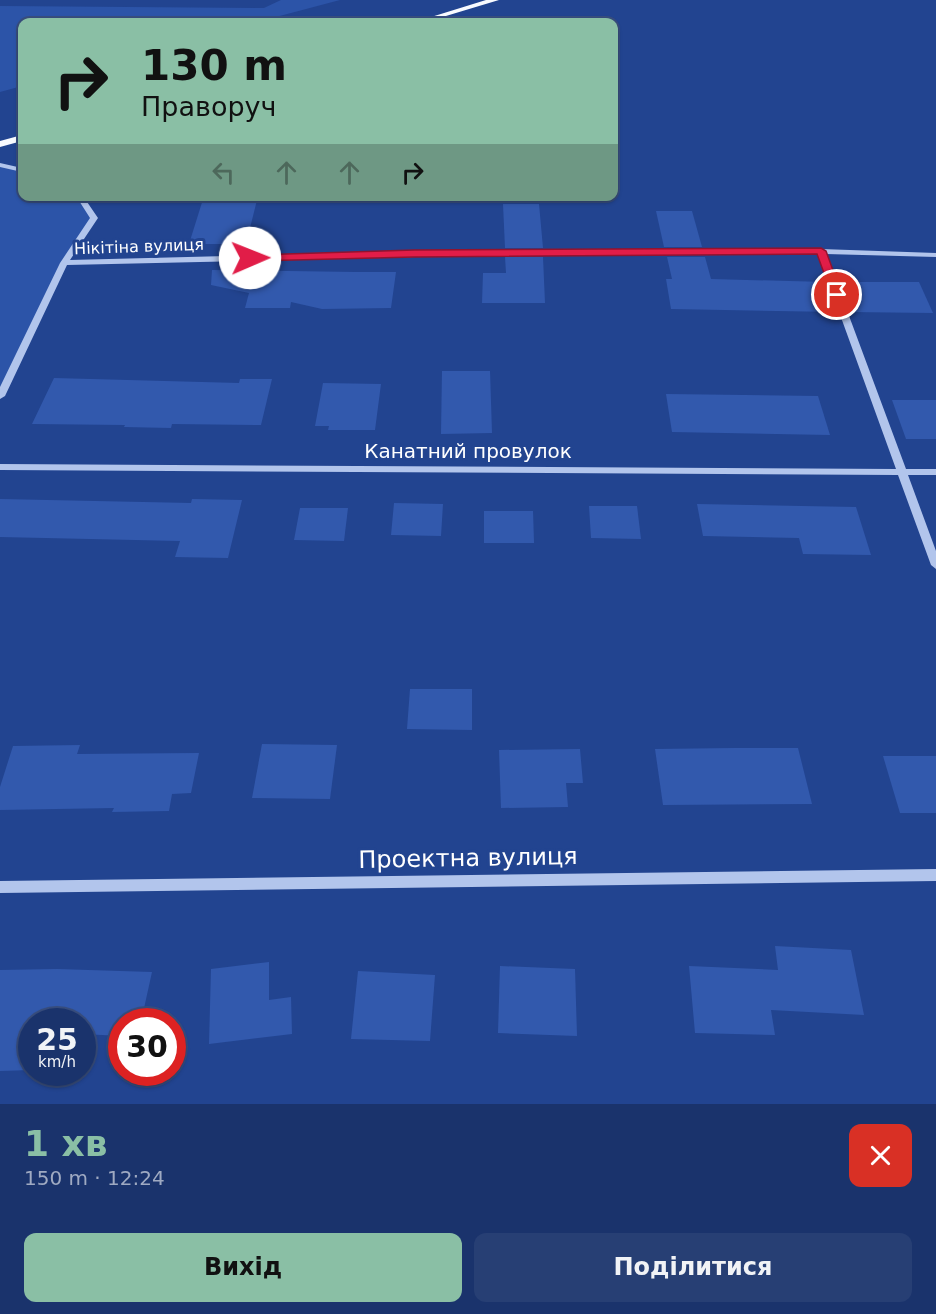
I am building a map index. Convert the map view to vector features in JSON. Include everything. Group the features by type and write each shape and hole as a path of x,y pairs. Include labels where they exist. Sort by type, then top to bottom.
{"main road":[{"path":"433,18 495,0"},
{"path":"0,144 18,139"}],"street":[{"path":"0,165 18,169"},
{"path":"0,396 64,263 94,218 82,201"},
{"path":"821,251 936,565"},
{"name":"Нікітіна вулиця","path":"64,263 414,254 821,251 936,255"},
{"name":"Канатний провулок","path":"0,467 936,472"},
{"name":"Проектна вулиця","path":"0,887 936,875"}],"shaded area":[{"path":"281,0 340,0 272,18 18,18 18,87 0,92 0,6 264,8"},
{"path":"0,165 18,169 18,201 82,201 94,218 64,263 0,396"}],"building":[{"path":"202,201 257,201 246,244 189,244"},
{"path":"503,204 539,204 543,248 505,248"},
{"path":"656,211 692,211 702,247 664,247"},
{"path":"505,257 543,257 545,303 482,303 483,273 506,273"},
{"path":"667,257 705,257 711,279 826,282 836,312 671,309 666,279 672,279"},
{"path":"212,270 396,272 391,308 322,309 291,302 290,308 245,308 249,293 211,285"},
{"path":"839,282 919,282 933,313 850,312"},
{"path":"442,371 490,371 492,433 441,434"},
{"path":"54,378 239,383 240,379 272,379 261,425 172,424 171,428 32,424"},
{"path":"323,383 381,384 375,430 328,430 329,426 315,426"},
{"path":"666,394 818,396 830,435 672,432"},
{"path":"892,400 936,400 936,439 906,439"},
{"path":"0,499 191,503 192,499 242,500 228,558 175,557 180,541 0,537"},
{"path":"394,503 443,504 441,536 391,535"},
{"path":"697,504 856,507 871,555 803,554 799,538 703,536"},
{"path":"589,506 637,506 641,539 591,538"},
{"path":"300,508 348,508 344,541 294,540"},
{"path":"484,511 533,511 534,543 484,543"},
{"path":"410,689 472,689 472,730 407,729"},
{"path":"262,744 337,745 330,799 252,798"},
{"path":"80,745 77,754 199,753 191,793 172,794 169,811 112,812 114,808 0,810 0,787 13,746"},
{"path":"798,748 812,804 663,805 655,749"},
{"path":"580,749 583,783 566,783 568,807 501,808 499,750"},
{"path":"883,756 936,756 936,813 900,813"},
{"path":"775,946 851,950 864,1015 771,1010 775,1035 695,1033 689,966 778,970"},
{"path":"269,962 269,1000 291,997 292,1034 209,1044 211,969"},
{"path":"500,966 575,969 577,1036 498,1033"},
{"path":"0,970 152,972 144,1008 108,1008 108,1035 96,1035 96,1008 18,1008 18,1070 0,1071"},
{"path":"358,971 435,975 430,1041 351,1039"}],"route":[{"path":"250,258 414,254 821,251 837,295"}]}
